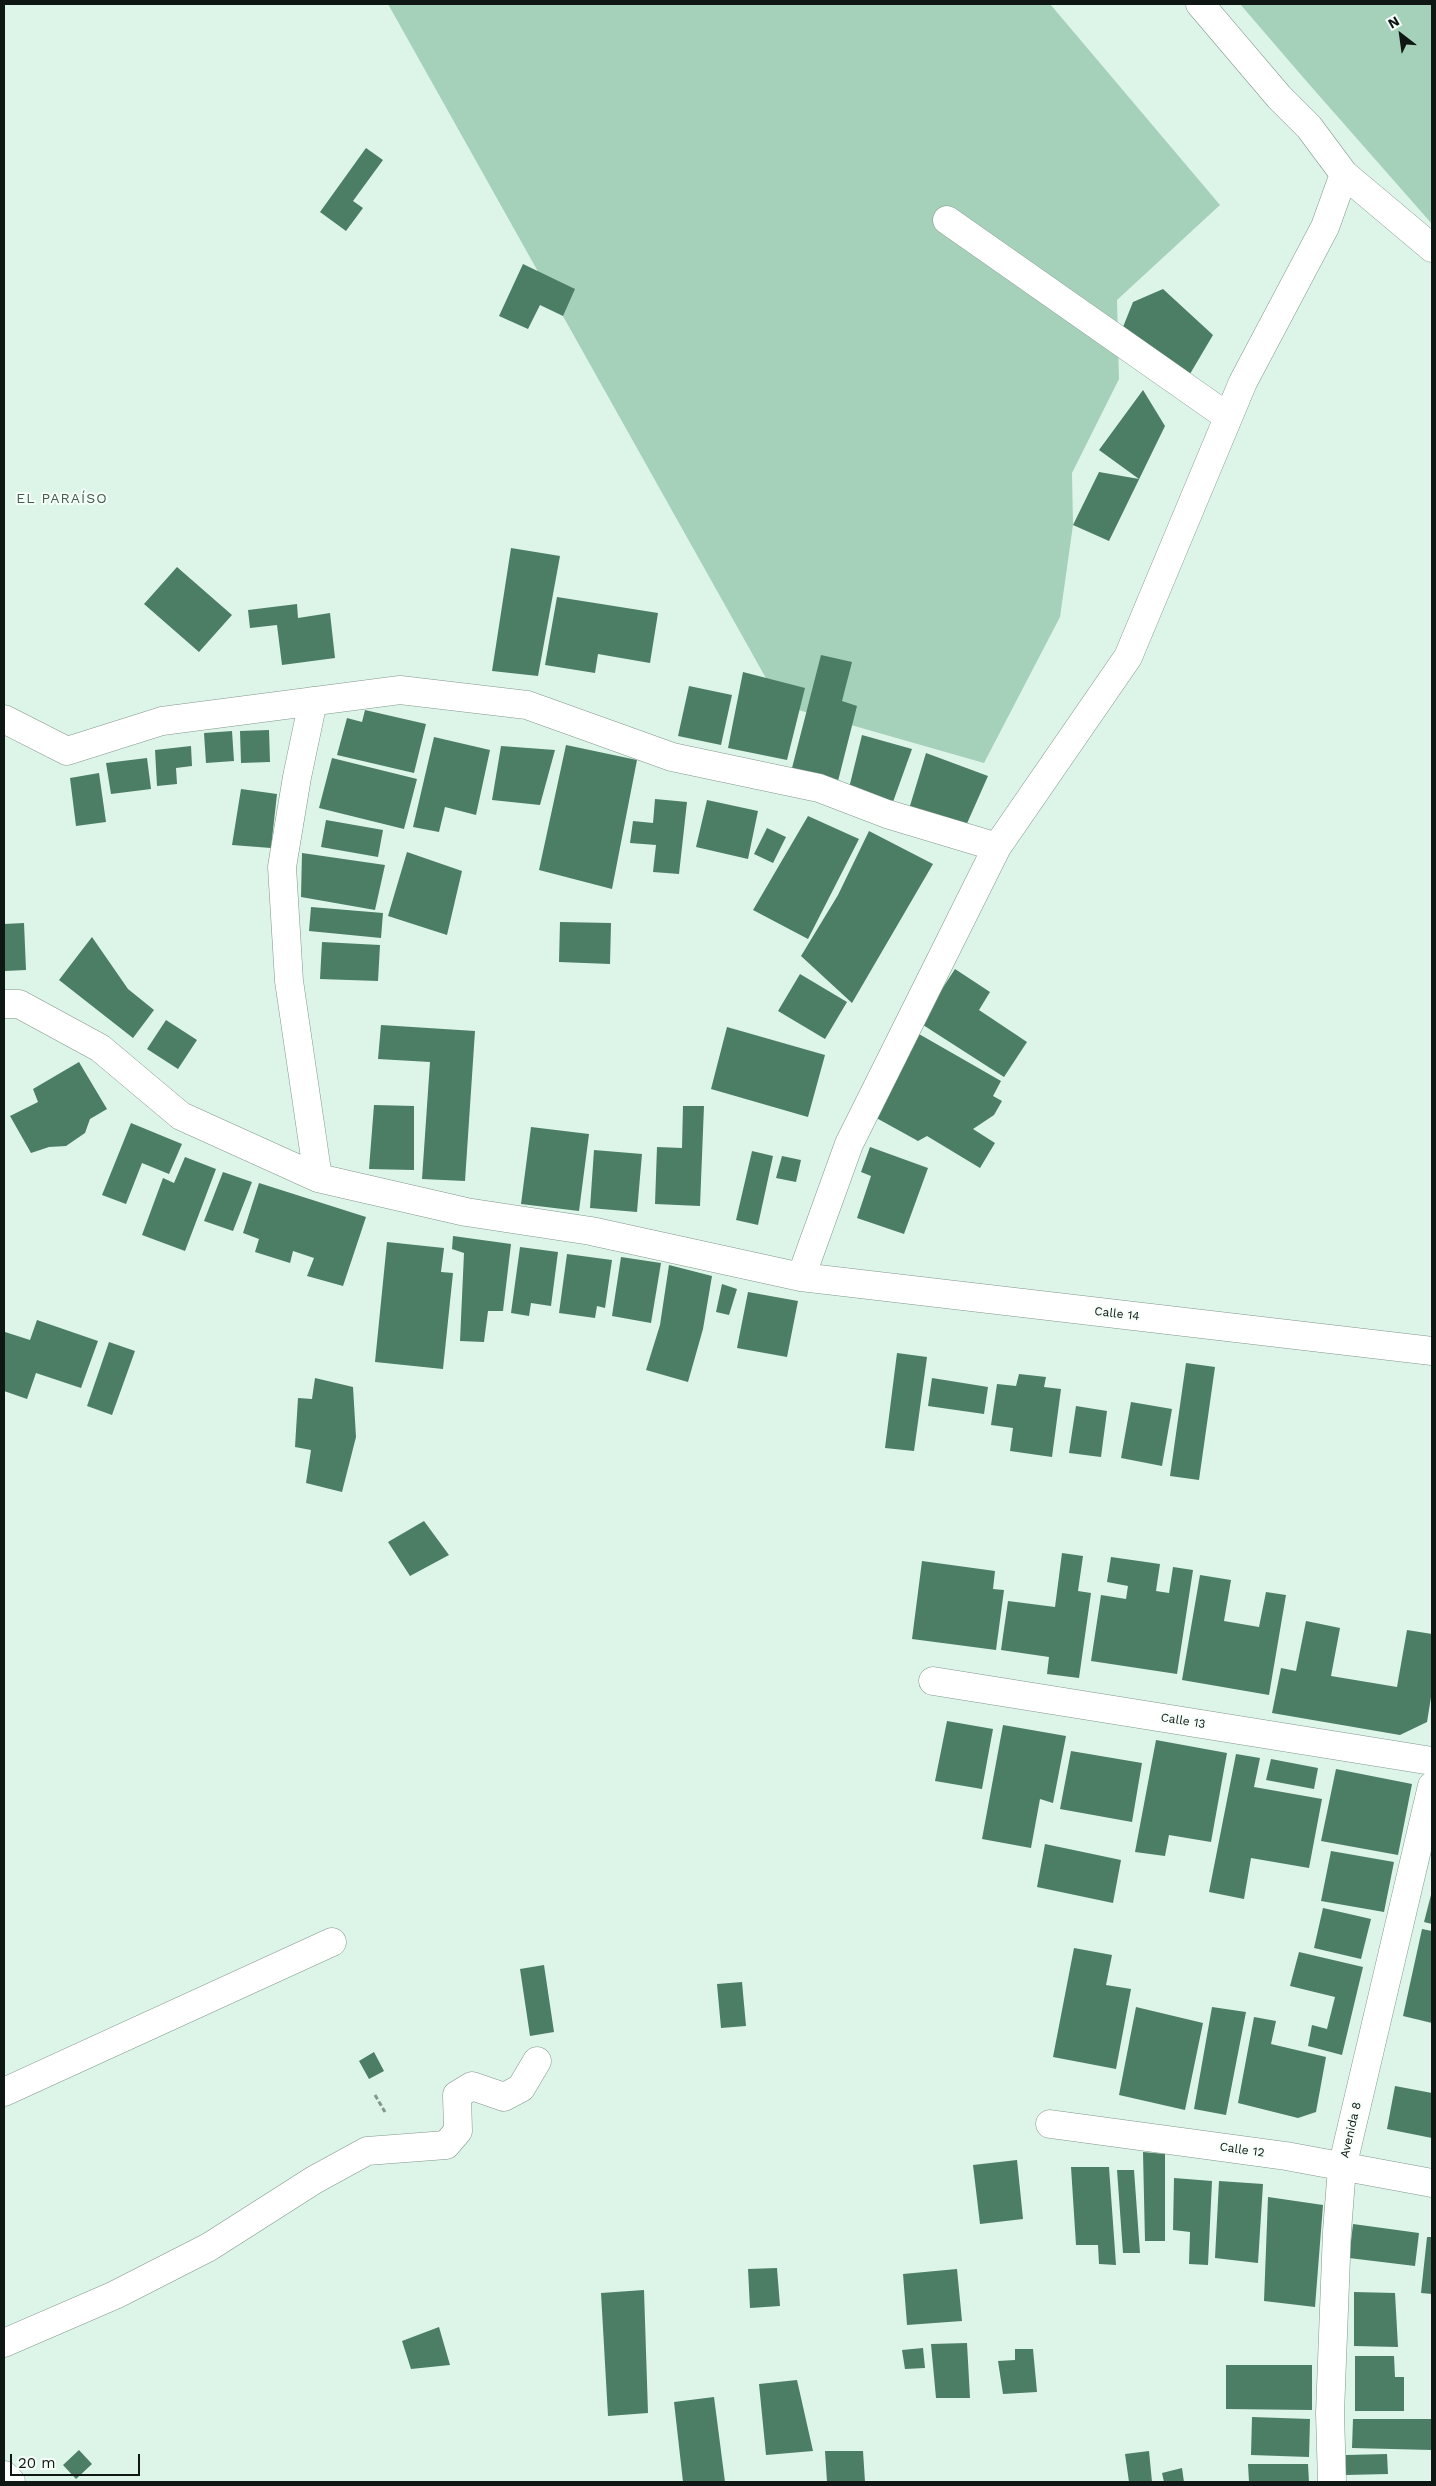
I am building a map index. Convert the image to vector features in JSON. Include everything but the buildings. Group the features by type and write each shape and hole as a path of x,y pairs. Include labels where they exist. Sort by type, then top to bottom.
{"street":[{"path":"1200,4 1279,98 1309,127 1344,174 1432,248"},
{"path":"801,1277 850,1144 997,848 1128,657 1243,382 1324,227 1344,174"},
{"path":"947,220 1228,417"},
{"path":"4,719 68,751 162,721 400,690 527,705 672,757 819,788 887,814 997,848"},
{"path":"313,701 297,776 282,867 289,981 318,1178"},
{"name":"Calle 14","path":"4,1004 19,1004 100,1048 180,1116 318,1178 466,1212 591,1231 801,1277 1432,1351"},
{"name":"Calle 13","path":"933,1681 1432,1761"},
{"name":"Avenida 8","path":"1332,2482 1330,2413 1337,2231 1342,2168 1432,1786"},
{"path":"4,2092 332,1942"},
{"path":"4,2343 115,2295 209,2247 314,2180 367,2151 446,2145 458,2132 457,2095 472,2086 504,2096 521,2088 537,2061"},
{"name":"Calle 12","path":"1050,2124 1286,2156 1342,2168 1432,2183"},
{"path":"4,2475 11,2482"}],"green space":[{"path":"388,4 1050,4 1220,205 1117,300 1119,379 1072,473 1073,525 1060,617 984,763 781,705"},
{"path":"1240,4 1432,4 1432,224 1308,83"}],"district":[{"name":"EL PARAÍSO","path":"62,499"}]}
